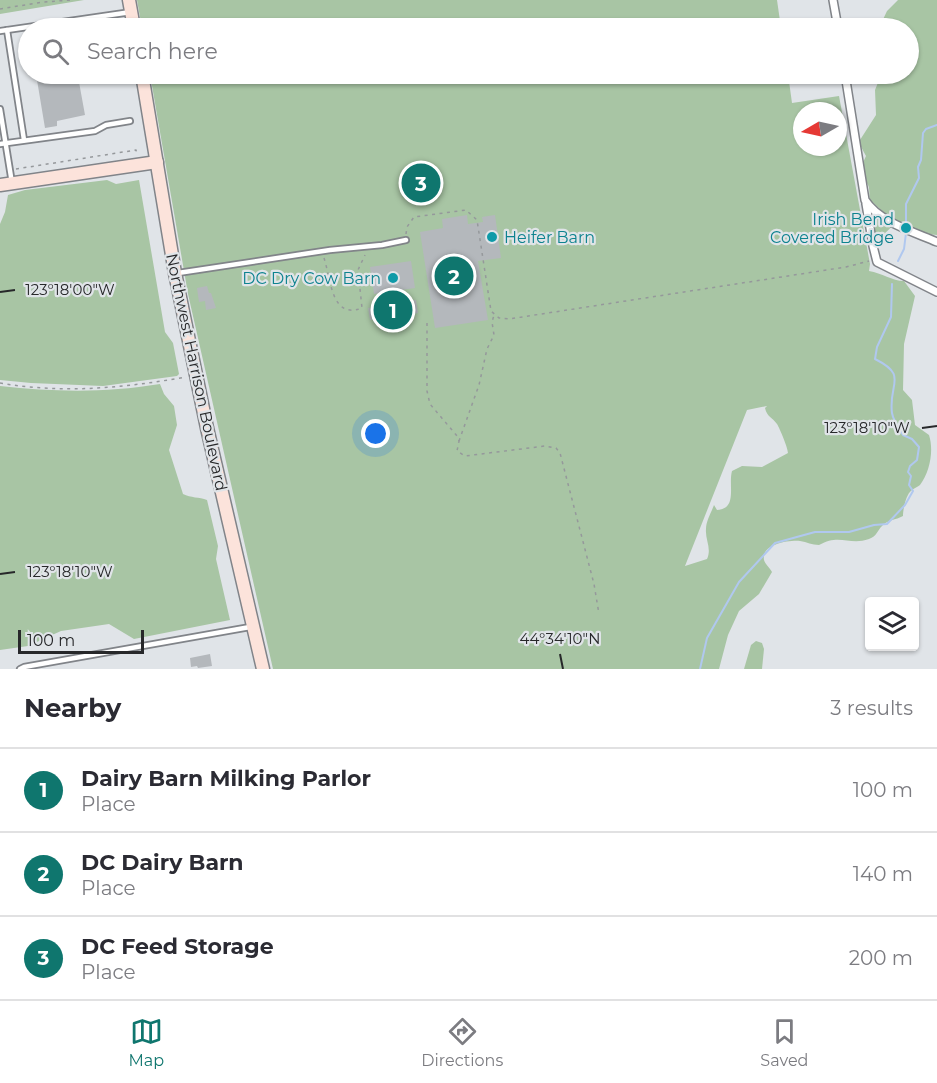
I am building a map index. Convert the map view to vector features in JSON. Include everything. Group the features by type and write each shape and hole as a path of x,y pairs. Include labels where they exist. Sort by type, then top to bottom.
{"main road":[{"name":"Northwest Harrison Boulevard","path":"144,84 175,273 263,669"},
{"path":"6,184 157,162"}],"street":[{"path":"833,0 836,18"},
{"path":"847,84 875,257 882,266 937,292"},
{"path":"866,200 873,210 894,223 937,242"}],"lane":[{"path":"68,18 130,6"},
{"path":"0,31 18,28"},
{"path":"7,30 24,140"},
{"path":"0,109 3,144 10,170 6,184"},
{"path":"3,144 95,131 106,125 130,121"},
{"path":"175,273 406,240"},
{"path":"20,669 254,626"}],"path":[{"path":"0,9 72,0"},
{"path":"10,170 136,150 139,165"},
{"path":"406,240 407,227 414,218 466,210 477,220 491,310 499,318 517,319 846,267 866,263 875,257"},
{"path":"321,252 337,302 344,309 353,311 362,308 358,270 370,246"},
{"path":"494,314 492,322 494,335 487,349 479,385 457,451 465,456 545,446 556,448 560,453 594,584 599,614"},
{"path":"427,323 427,391 430,404 459,441"},
{"path":"0,383 56,389 104,389 196,375"}],"green space":[{"path":"0,0 84,0 0,14"},
{"path":"137,0 777,0 780,18 140,18"},
{"path":"898,0 937,0 937,235 917,233 908,223 904,222 895,224 881,237 875,237 871,230 870,219 880,214 880,209 870,200 869,187 861,171 866,156 860,140 876,115 875,90 877,84 919,84 919,18 884,18"},
{"path":"152,84 789,84 793,103 793,156 847,156 847,139 870,264 869,271 904,281 915,296 904,344 903,390 912,400 915,425 929,435 930,461 920,485 908,495 903,516 884,524 872,538 862,541 833,540 819,545 789,541 767,550 764,560 772,572 759,594 739,611 728,635 719,669 273,669 188,294","holes":["767,406 766,411 778,426 788,453 762,467 742,466 732,471 730,501 724,509 717,510 714,505 707,523 709,551 707,559 685,566 747,410"]},
{"path":"839,96 840,102 799,102"},
{"path":"107,180 116,184 139,180 165,332 173,343 179,374 103,386 0,380 0,224 8,195 25,190"},
{"path":"160,384 164,394 174,406 177,425 169,450 183,494 207,500 218,546 216,559 230,620 134,639 109,624 61,631 28,646 0,650 0,386 80,391"},
{"path":"756,641 762,643 764,649 762,669 744,669 751,645"}],"building":[{"path":"38,84 79,84 85,115 57,121 57,126 45,128"},
{"path":"427,170 431,193 416,196 412,172"},
{"path":"467,215 468,224 483,222 482,217 495,215 501,258 478,261 488,320 435,328 420,232 443,228 442,219"},
{"name":"DC Dry Cow Barn","path":"411,261 415,288 374,294 370,267"},
{"path":"207,286 216,308 206,310 205,301 199,302 197,288"},
{"path":"416,300 418,313 370,320 368,308"},
{"path":"210,654 212,666 191,667 190,658"}],"waterway":[{"path":"906,227 906,204 919,178 918,167 921,160 923,133 926,129 937,125"},
{"path":"898,261 904,249 906,233"},
{"path":"700,669 707,638 739,582 775,543 815,532 849,532 887,524 905,505 913,491 909,485 911,476 908,472 910,466 917,460 919,447 912,439 903,435 895,421 892,413 894,376 891,370 875,359 877,347 891,317 892,284"}],"place":[{"name":"DC Feed Storage","path":"421,183"},
{"name":"Irish Bend Covered Bridge","path":"906,228"},
{"name":"Heifer Barn","path":"492,237"},
{"name":"DC Dairy Barn","path":"454,276"},
{"name":"DC Dry Cow Barn","path":"393,278"},
{"name":"Dairy Barn Milking Parlor","path":"393,310"}]}
